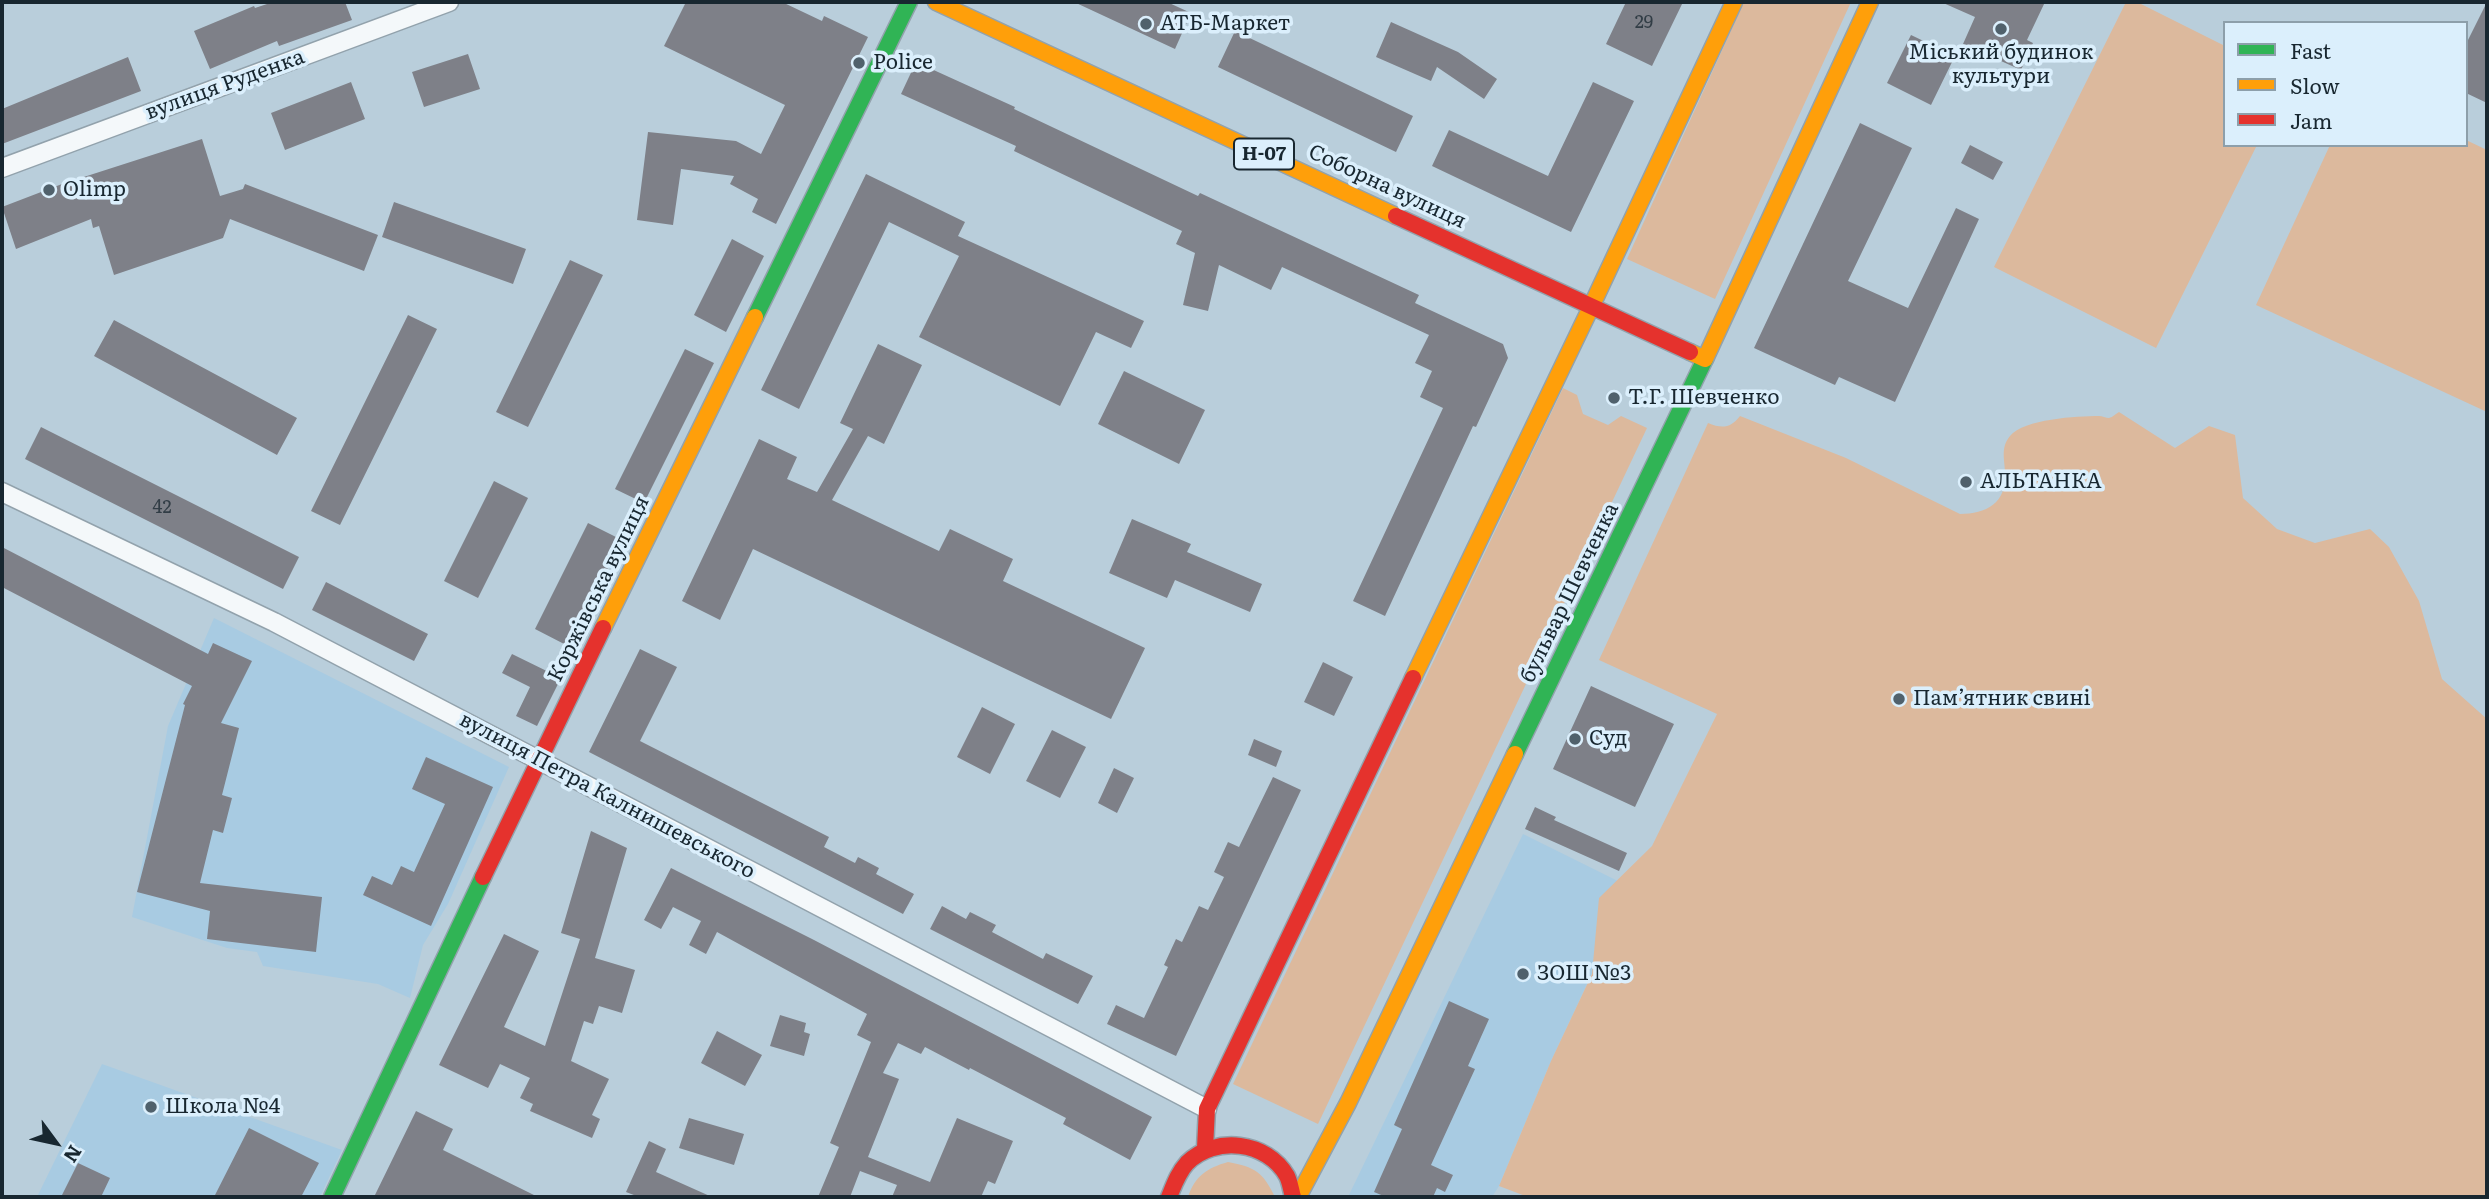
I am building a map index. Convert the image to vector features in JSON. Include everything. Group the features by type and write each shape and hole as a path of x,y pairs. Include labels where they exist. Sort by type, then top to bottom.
{"main road":[{"name":"Коржівська вулиця","path":"332,1197 538,760 909,2"},
{"name":"Соборна вулиця","path":"936,2 1705,359"},
{"path":"1169,1197 1181,1167 1205,1148 1207,1109 1734,2"},
{"name":"бульвар Шевченка","path":"1295,1197 1348,1102 1705,359 1870,2"},
{"name":"бульвар Шевченка","path":"1205,1148 1236,1143 1265,1152 1286,1174 1295,1197"}],"street":[{"name":"вулиця Руденка","path":"2,168 449,2"},
{"name":"вулиця Петра Калнишевського","path":"2,492 274,622 1207,1109"}],"shaded area":[{"path":"1744,2 1851,2 1715,299 1627,259"},
{"path":"2126,2 2137,2 2223,45 2223,147 2256,147 2156,348 1994,267"},
{"path":"2468,141 2487,150 2487,412 2256,305 2329,147 2468,147"},
{"path":"1563,388 1577,395 1583,414 1608,425 1621,416 1647,428 1318,1124 1233,1084"},
{"path":"2119,412 2175,448 2209,426 2235,435 2243,498 2277,529 2315,543 2370,529 2389,547 2419,601 2442,679 2487,719 2487,1197 1528,1197 1499,1186 1551,1061 1592,974 1599,898 1652,846 1717,714 1599,660 1708,423 1726,426 1740,416 1846,458 1960,514 1986,509 1998,499 2005,483 2005,445 2017,430 2039,422 2065,418 2109,418"},
{"path":"214,618 509,767 448,904 423,945 410,998 378,984 263,966 257,952 227,948 132,917 168,726"},
{"name":"ЗОШ №3","path":"1523,834 1632,888 1551,1061 1499,1186 1492,1197 1348,1197"},
{"name":"Школа №4","path":"102,1064 342,1150 320,1197 37,1197"},
{"path":"1228,1162 1257,1172 1275,1197 1188,1197 1203,1174"}],"building":[{"path":"273,2 345,2 352,20 279,46 277,41 210,69 194,31 254,6 255,8"},
{"path":"686,2 782,2 822,21 824,16 868,37 776,224 752,212 758,199 730,184 734,176 681,169 673,225 637,220 648,132 736,141 761,154 785,105 664,46"},
{"path":"1074,2 1167,2 1191,13 1175,49"},
{"path":"1626,2 1683,2 1652,66 1606,44"},
{"name":"Міський будинок культури","path":"1941,2 2045,2 2027,40 2033,43 2021,70 1963,44 1975,17"},
{"path":"2487,2 2487,103 2468,94 2468,40"},
{"path":"1391,22 1458,52 1497,79 1484,99 1437,67 1431,81 1376,57"},
{"path":"1235,31 1413,116 1396,152 1218,67"},
{"path":"1911,35 1955,56 1931,105 1887,83"},
{"path":"468,54 480,89 424,107 412,72"},
{"path":"128,57 141,91 2,144 2,109"},
{"path":"916,62 1198,196 1200,193 1419,295 1415,303 1503,344 1508,358 1476,427 1473,426 1385,616 1353,601 1443,408 1420,397 1432,371 1415,363 1429,335 1282,267 1271,290 1219,265 1208,311 1183,305 1195,253 1176,244 1182,231 1014,151 1016,146 901,94"},
{"path":"351,82 365,119 285,150 271,113"},
{"path":"1593,82 1634,101 1571,232 1432,166 1449,130 1548,176"},
{"path":"1860,123 1912,148 1848,281 1908,308 1956,208 1979,219 1895,402 1839,377 1835,385 1754,348"},
{"path":"202,139 220,196 243,189 245,184 378,235 364,271 230,219 223,238 114,275 99,226 93,228 91,219 16,249 2,207 62,184"},
{"path":"1970,145 2003,162 1993,180 1961,163"},
{"path":"866,174 965,222 958,236 1144,321 1131,348 1096,332 1060,406 919,337 959,256 889,222 799,409 761,390"},
{"path":"394,202 526,249 513,284 382,237"},
{"path":"732,239 764,256 726,332 694,315"},
{"path":"570,260 603,275 528,427 496,412"},
{"path":"408,315 437,329 340,525 311,511"},
{"path":"114,320 297,418 277,455 94,356"},
{"path":"878,344 922,365 884,444 868,436 832,500 939,551 950,529 1013,559 1003,581 1145,648 1111,719 753,549 720,620 682,601 759,439 797,457 787,479 817,492 853,429 840,423"},
{"path":"685,349 714,363 644,503 615,489"},
{"path":"1124,371 1205,410 1179,464 1098,424"},
{"path":"41,427 299,557 283,589 25,459"},
{"path":"494,481 528,498 478,598 444,581"},
{"path":"1132,519 1191,544 1187,552 1262,584 1250,612 1175,580 1167,598 1109,573"},
{"path":"588,523 622,540 568,646 535,629"},
{"path":"2,547 208,654 213,643 252,661 221,723 239,728 222,795 232,798 223,833 213,830 200,883 322,897 316,952 207,939 210,911 137,892 185,705 183,704 192,686 2,587"},
{"path":"326,582 428,634 414,661 312,610"},
{"path":"640,649 677,667 640,741 829,837 824,847 855,863 858,857 879,868 876,874 914,894 903,914 589,752"},
{"path":"512,654 561,678 537,726 516,716 530,687 502,673"},
{"path":"1323,662 1353,677 1334,716 1304,702"},
{"path":"1591,686 1674,724 1635,807 1553,769"},
{"path":"982,707 1015,724 990,774 957,757"},
{"path":"1052,730 1086,747 1060,798 1026,781"},
{"path":"1254,739 1282,751 1276,767 1248,755"},
{"path":"426,757 493,787 431,926 363,895 372,876 392,885 401,866 414,872 445,804 412,789"},
{"path":"1114,768 1134,778 1117,813 1098,803"},
{"path":"1273,777 1301,790 1176,1056 1107,1024 1116,1005 1144,1018 1168,967 1164,965 1176,939 1182,942 1199,906 1208,910 1224,877 1214,872 1228,842 1239,847"},
{"path":"1535,807 1556,817 1554,820 1627,853 1619,871 1525,829"},
{"path":"591,831 627,848 595,958 635,970 622,1013 599,1006 593,1024 584,1021 571,1061 609,1079 592,1115 600,1119 592,1138 530,1111 533,1104 520,1098 530,1078 500,1064 488,1088 439,1065 504,934 539,951 504,1027 545,1046 580,939 561,933"},
{"path":"671,868 1152,1117 1130,1160 1063,1124 1066,1118 970,1068 969,1070 925,1047 921,1054 898,1043 883,1073 899,1079 868,1157 930,1182 957,1118 1013,1141 995,1184 988,1181 981,1197 892,1197 897,1185 860,1171 850,1197 818,1197 839,1147 830,1143 871,1042 857,1035 867,1014 717,932 706,954 689,945 701,921 673,907 661,929 644,920"},
{"path":"942,906 966,919 970,912 996,925 992,932 1043,959 1046,953 1093,976 1078,1004 930,929"},
{"path":"1449,1001 1489,1019 1468,1066 1475,1069 1431,1165 1453,1175 1445,1192 1437,1188 1433,1197 1386,1197 1374,1192 1402,1129 1394,1125"},
{"path":"780,1015 806,1023 804,1032 810,1034 804,1056 770,1046"},
{"path":"717,1031 762,1055 745,1086 701,1063"},
{"path":"416,1111 453,1129 443,1150 538,1197 374,1197"},
{"path":"689,1118 744,1134 734,1165 679,1148"},
{"path":"249,1128 319,1163 301,1197 214,1197"},
{"path":"649,1141 666,1149 656,1172 712,1197 639,1197 626,1192"},
{"path":"78,1163 110,1178 101,1197 61,1197"}],"traffic: fast":[{"path":"755,317 909,2"},
{"path":"1515,754 1705,359"},
{"path":"332,1197 483,877"}],"traffic: slow":[{"path":"936,2 1396,216"},
{"path":"1592,305 1734,2"},
{"path":"1690,352 1705,359 1870,2"},
{"path":"1413,678 1592,305"},
{"path":"603,628 755,317"},
{"path":"1298,1197 1348,1103 1515,754"}],"traffic: jam":[{"path":"1396,216 1690,352"},
{"path":"483,877 603,628"},
{"path":"1205,1148 1207,1109 1413,678"},
{"path":"1169,1197 1187,1163 1212,1148 1226,1146 1254,1149 1267,1155 1287,1176 1293,1197"}],"place":[{"name":"АТБ-Маркет","path":"1146,24"},
{"name":"Міський будинок культури","path":"2001,29"},
{"name":"Police","path":"859,63"},
{"name":"Olimp","path":"49,190"},
{"name":"Т.Г. Шевченко","path":"1614,398"},
{"name":"АЛЬТАНКА","path":"1966,482"},
{"name":"Памʼятник свині","path":"1899,699"},
{"name":"Суд","path":"1575,739"},
{"name":"ЗОШ №3","path":"1523,974"},
{"name":"Школа №4","path":"151,1107"}]}
